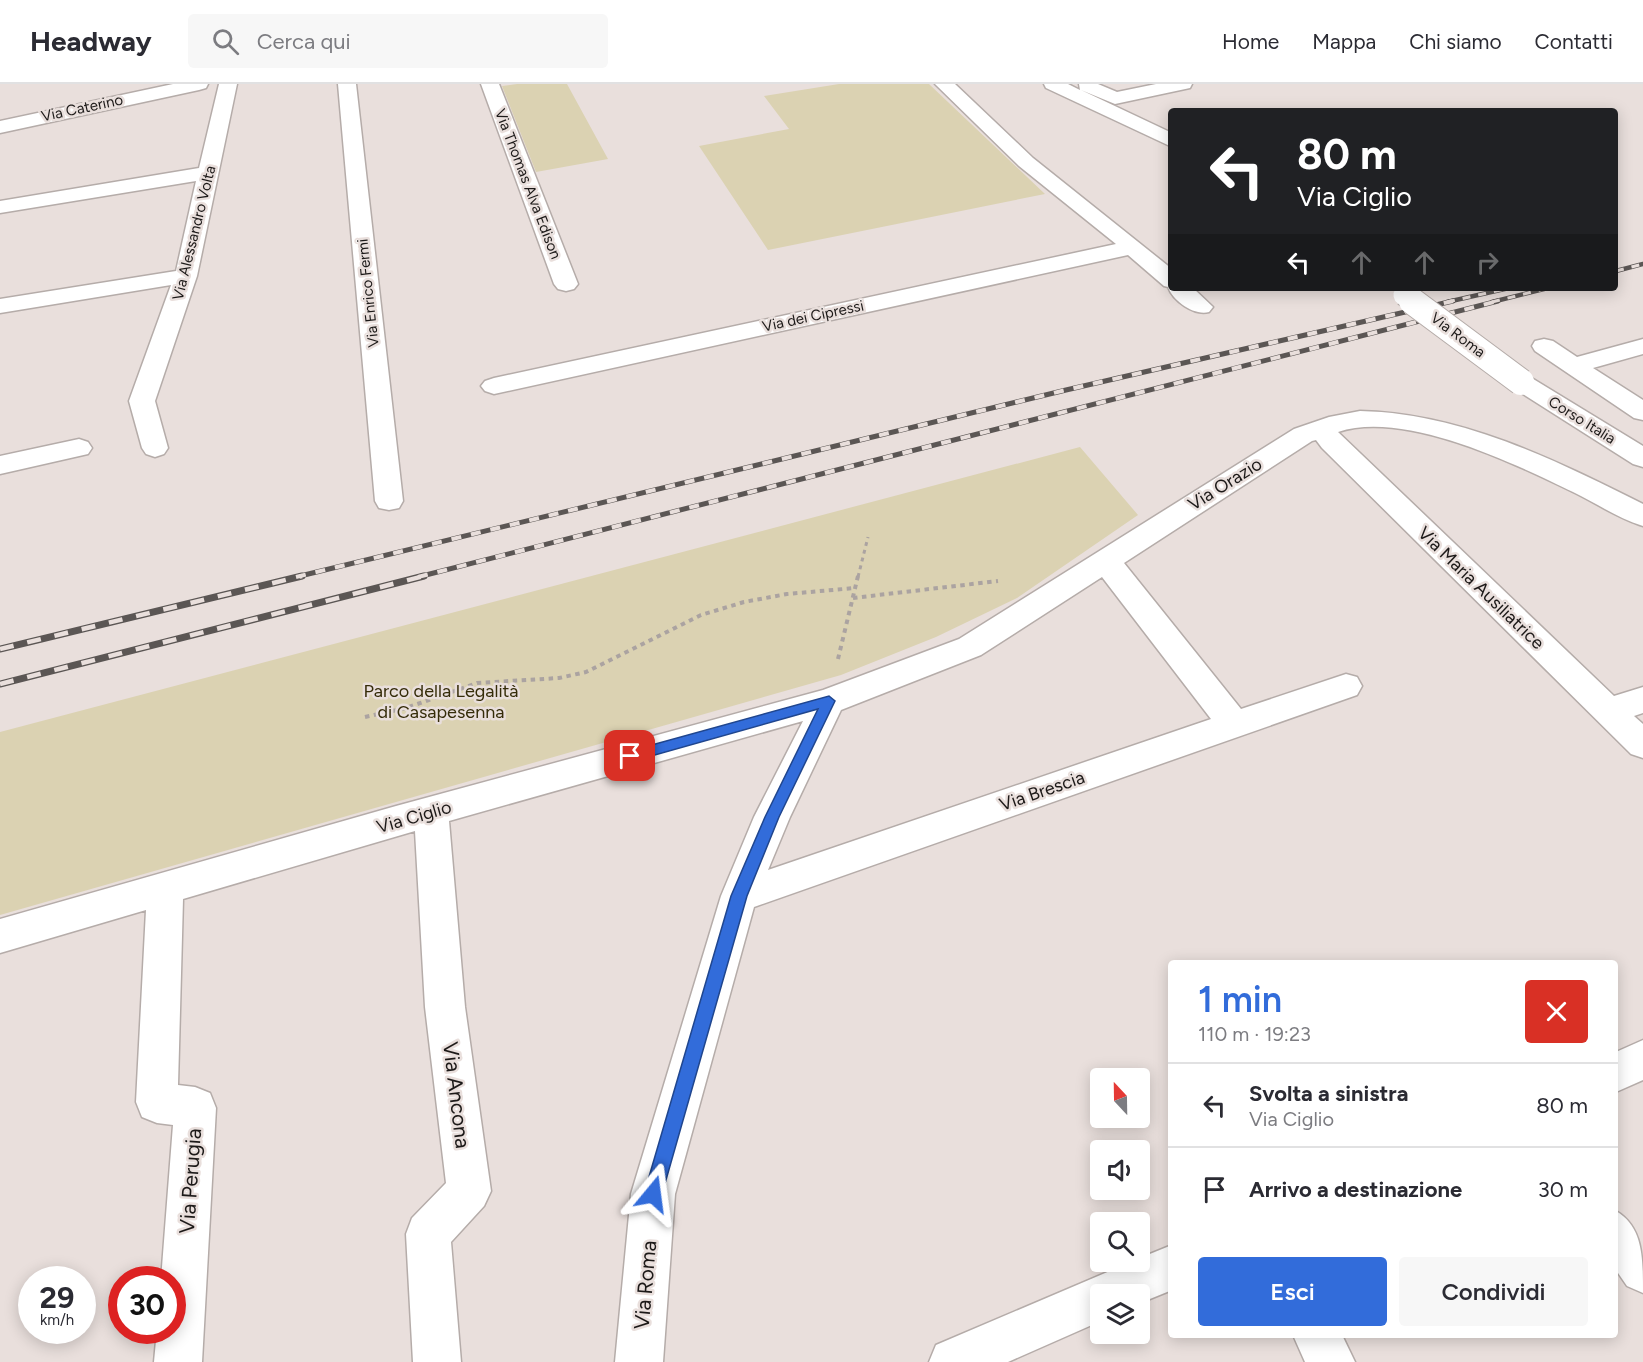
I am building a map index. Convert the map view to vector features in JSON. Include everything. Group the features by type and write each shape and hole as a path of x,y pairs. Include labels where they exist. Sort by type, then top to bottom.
{"street":[{"name":"Via Caterino","path":"0,127 199,84"},
{"name":"Via Alessandro Volta","path":"155,447 142,401 186,276 228,84"},
{"name":"Via Enrico Fermi","path":"347,84 389,501"},
{"name":"Via Thomas Alva Edison","path":"490,84 566,284"},
{"path":"944,84 1026,162 1168,278"},
{"path":"1053,84 1168,139"},
{"path":"1083,84 1115,98 1183,84"},
{"path":"0,207 209,173"},
{"name":"Via dei Cipressi","path":"494,386 1133,247"},
{"path":"0,306 186,276"},
{"path":"1182,291 1201,307"},
{"name":"Via Roma","path":"1400,291 1521,382"},
{"path":"1544,346 1643,412"},
{"path":"1575,365 1643,346"},
{"name":"Corso Italia","path":"1521,382 1643,458"},
{"name":"Via Orazio","path":"829,701 970,647 1303,435 1360,419 1418,422 1507,453 1643,516"},
{"name":"Via Maria Ausiliatrice","path":"1322,428 1331,442 1643,745"},
{"path":"0,465 79,448"},
{"path":"1105,560 1234,724"},
{"name":"Via Brescia","path":"739,896 1346,686"},
{"path":"1608,711 1643,700"},
{"name":"Via Roma","path":"639,1362 653,1194 739,896 772,817 829,701"},
{"name":"Via Ciglio","path":"0,936 829,701"},
{"name":"Via Ancona","path":"431,812 445,1007 469,1191 428,1234 437,1362"},
{"name":"Via Perugia","path":"165,889 157,1102 195,1108 178,1362"},
{"path":"1618,1071 1643,1059"},
{"path":"1618,1236 1643,1270"},
{"path":"1132,1284 1168,1269"},
{"path":"953,1362 1090,1303"},
{"path":"1318,1338 1331,1362"}],"path":[{"path":"829,701 868,537"},
{"path":"853,598 998,581"},
{"path":"365,717 406,708 457,687 480,683 565,679 635,650 680,624 714,610 767,595 855,588"}],"green space":[{"path":"567,84 608,159 536,172 502,86"},
{"path":"839,84 929,84 1045,194 768,250 699,146 789,129 764,96"},
{"name":"Parco della Legalità di Casapesenna","path":"1080,447 1138,515 1017,598 936,637 841,675 0,915 0,732"}],"railway":[{"path":"1618,270 1643,264"},
{"path":"1447,302 1496,291"},
{"path":"1492,302 1536,291"},
{"path":"296,577 1066,390 1453,301"},
{"path":"418,577 1498,301"},
{"path":"0,649 302,576"},
{"path":"0,684 424,576"}],"route":[{"path":"630,756 829,701 772,817 739,896 653,1194"}]}
